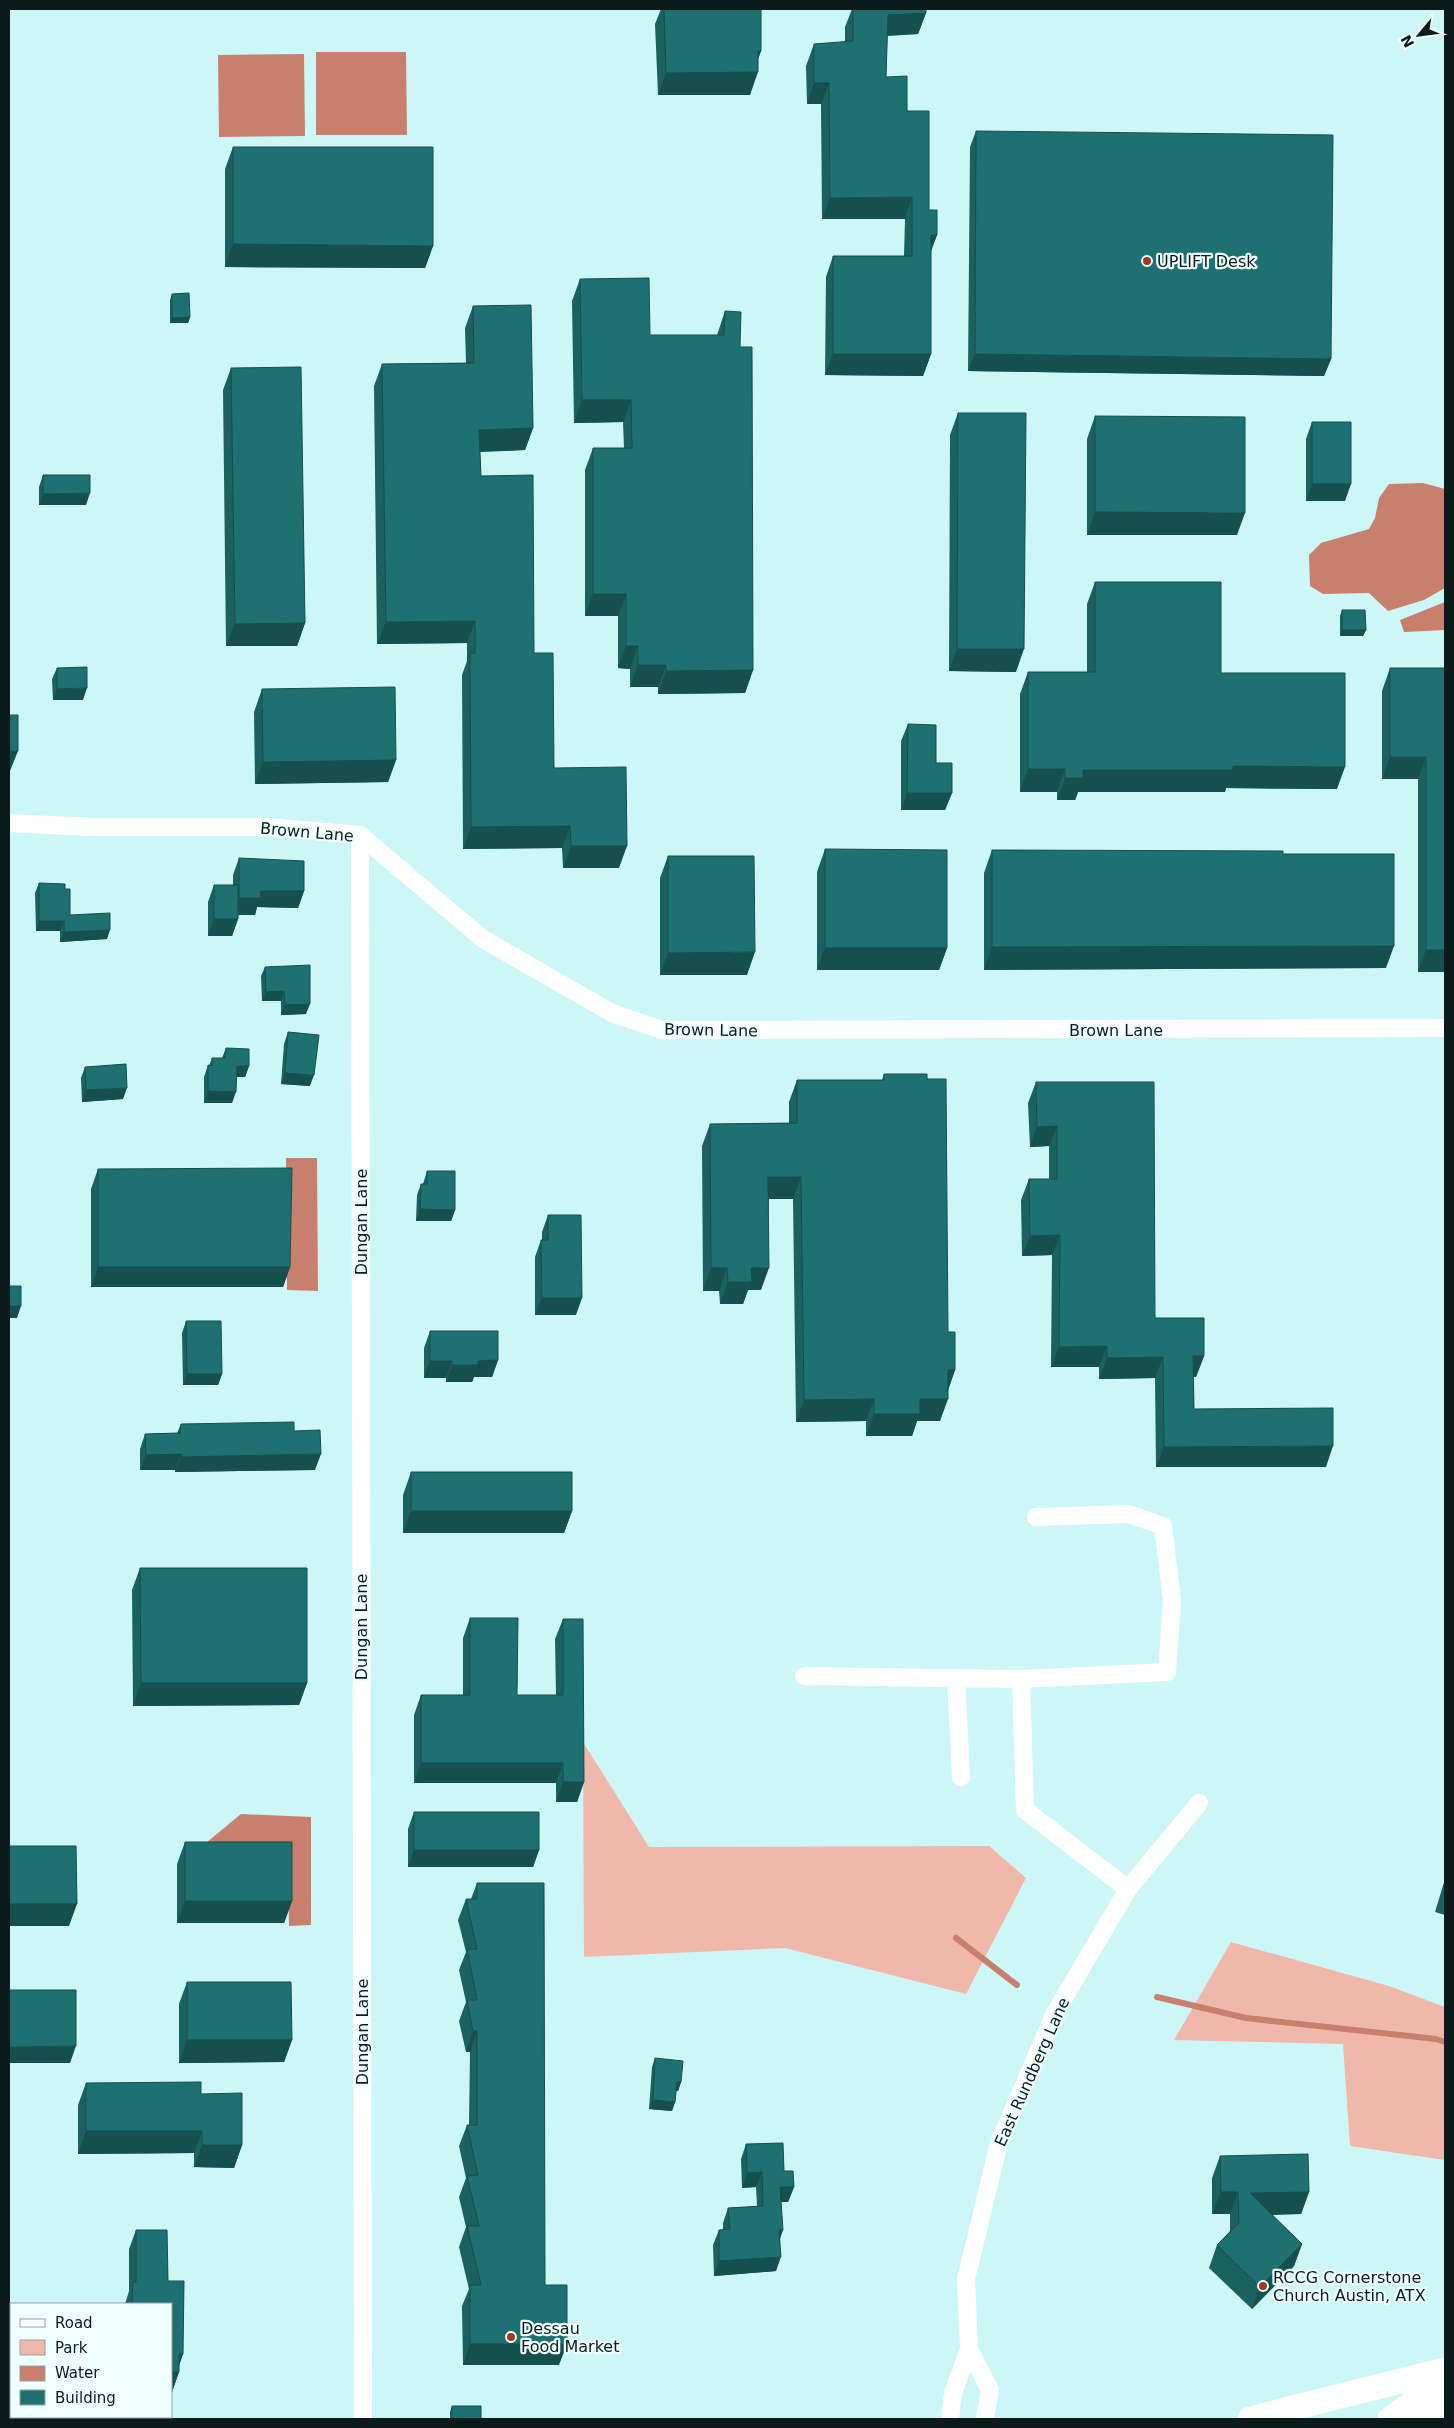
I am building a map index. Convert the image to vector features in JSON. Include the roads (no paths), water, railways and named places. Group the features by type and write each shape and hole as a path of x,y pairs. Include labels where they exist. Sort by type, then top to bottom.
{"main road":[{"path":"1250,2419 1445,2370"},
{"path":"1390,2419 1412,2403 1445,2394"},
{"path":"1418,2419 1445,2412"}],"street":[{"name":"Brown Lane","path":"9,822 91,827 268,827 360,835 483,940 612,1014 662,1030 791,1032 1445,1028"},
{"name":"Dungan Lane","path":"360,835 362,2419"},
{"path":"804,1676 1021,1679 1167,1672 1172,1600 1163,1526 1129,1514 1036,1517"},
{"path":"956,1678 961,1777"},
{"path":"1021,1679 1025,1810 1128,1889"},
{"name":"East Rundberg Lane","path":"950,2419 953,2393 969,2349 966,2279 999,2143 1055,2013 1128,1889 1199,1803"},
{"name":"East Rundberg Lane","path":"969,2349 990,2390 985,2419"}],"water":[{"path":"316,52 406,52 407,135 316,135"},
{"path":"304,54 305,136 219,137 218,55"},
{"path":"1423,483 1445,489 1445,588 1424,600 1388,611 1369,593 1323,594 1310,586 1309,555 1321,543 1369,529 1375,518 1379,498 1389,484"},
{"path":"1445,602 1445,630 1404,632 1400,620"},
{"path":"286,1158 317,1158 318,1291 287,1290"},
{"path":"241,1814 311,1817 311,1925 289,1926 288,1860 201,1847"}],"waterway":[{"path":"956,1938 1017,1985"},
{"path":"1157,1997 1246,2018 1436,2039 1445,2042"}],"place":[{"name":"UPLIFT Desk","path":"1147,261"},
{"name":"RCCG Cornerstone Church Austin, ATX","path":"1263,2286"},
{"name":"Dessau Food Market","path":"511,2337"}]}
